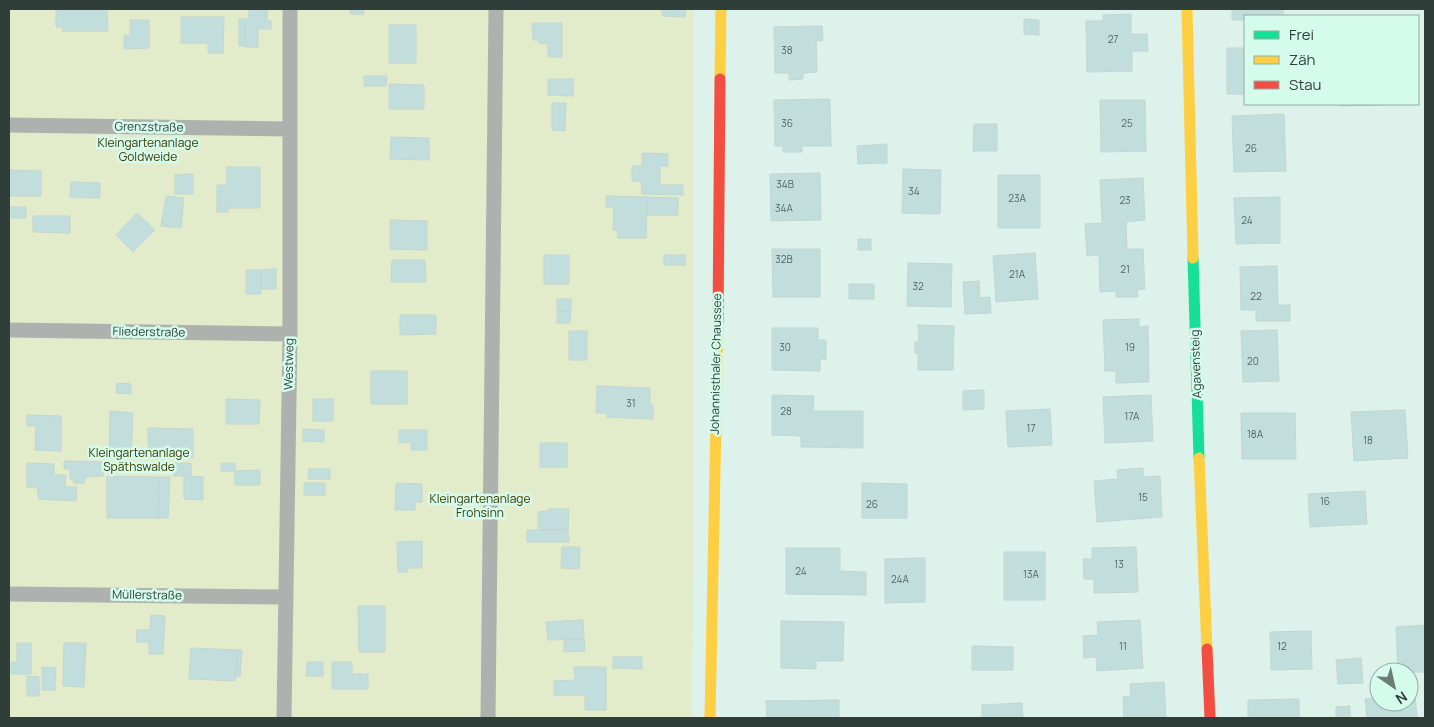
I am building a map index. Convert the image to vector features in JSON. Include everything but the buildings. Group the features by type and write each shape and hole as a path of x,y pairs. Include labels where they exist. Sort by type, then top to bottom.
{"street":[{"name":"Johannisthaler Chaussee","path":"710,718 717,382 720,9"},
{"name":"Agavensteig","path":"1188,9 1195,360 1210,718"}],"lane":[{"name":"Westweg","path":"284,718 290,334 290,9"},
{"path":"488,718 496,9"},
{"name":"Grenzstraße","path":"9,125 289,129"},
{"name":"Fliederstraße","path":"9,330 290,334"},
{"name":"Müllerstraße","path":"9,594 285,597"}],"green space":[{"name":"Kleingartenanlage Frohsinn","path":"9,9 694,9 692,718 9,717"}],"traffic: fast":[{"path":"1193,258 1199,458"}],"traffic: slow":[{"path":"720,79 721,9"},
{"path":"1187,9 1193,258"},
{"path":"710,718 718,322"},
{"path":"1199,458 1207,649"}],"traffic: jam":[{"path":"718,322 720,79"},
{"path":"1207,649 1210,718"}],"park label":[{"name":"Kleingartenanlage Goldweide","path":"148,150"},
{"name":"Kleingartenanlage Späthswalde","path":"139,460"}]}
